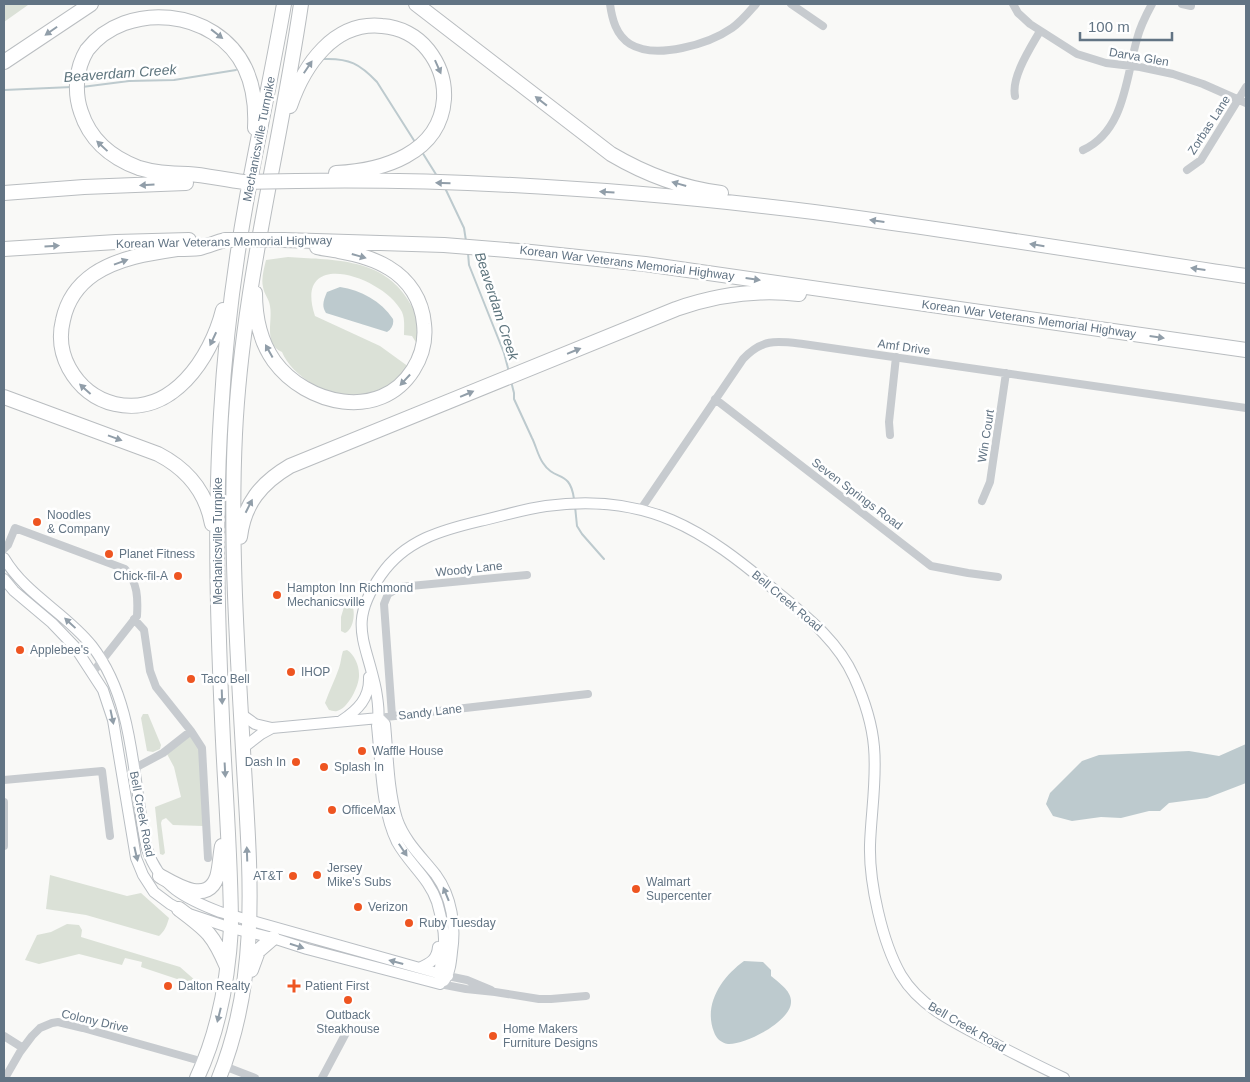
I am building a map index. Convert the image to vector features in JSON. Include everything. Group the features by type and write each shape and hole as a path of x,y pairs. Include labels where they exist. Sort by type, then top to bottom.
{"highway":[{"path":"4,62 91,4"},
{"name":"Mechanicsville Turnpike","path":"197,1078 204,1062 221,1007 231,922 217,545 220,416 229,316 243,224 246,189 273,67 284,4"},
{"name":"Mechanicsville Turnpike","path":"221,1072 232,1040 244,987 250,926 233,540 235,434 244,332 260,225 291,69 301,4"},
{"path":"416,4 593,141 611,154 635,167 666,180 695,188 812,212"},
{"path":"246,189 255,126 254,96 246,69 236,54 222,38 205,25 187,17 167,12 145,12 130,15 109,26 96,38 85,54 79,70 77,85 80,109 88,129 96,141 112,155 124,162 153,172 188,174 246,189 297,181 335,172 370,169 404,157 419,148 437,126 444,105 444,86 438,67 428,49 404,31 387,26 365,26 348,30 324,48 307,69 290,104 266,196"},
{"path":"4,193 213,180"},
{"path":"297,181 468,184 607,192 812,212 1246,276"},
{"path":"215,241 200,248 169,250 120,261 95,274 80,287 68,304 64,314 61,333 62,349 67,364 75,378 92,395 118,405 137,406 155,402 184,382 201,361 220,321 243,224"},
{"path":"260,225 255,288 256,312 263,342 275,362 283,372 303,388 326,399 352,403 376,400 387,394 405,381 416,365 424,344 424,322 420,303 415,294 404,280 381,264 352,254 290,240"},
{"name":"Korean War Veterans Memorial Highway","path":"4,249 106,243 290,240 444,245 496,249 645,264 1246,350"},
{"path":"239,676 240,538 245,514 260,488 279,472 676,309 722,296 777,292 812,296 890,299"},
{"path":"4,396 158,454 176,464 190,477 206,502 212,523 219,635"},
{"path":"160,876 180,888 192,891 205,890 214,882 218,871 227,808"},
{"path":"179,909 211,935 227,968"},
{"path":"244,987 258,951 273,938"}],"street":[{"path":"610,4 614,22 622,37 636,47 650,50 679,48 712,39 736,25 756,4"},
{"path":"791,4 823,26"},
{"name":"Darva Glen","path":"1013,4 1024,19 1077,54 1106,63 1131,66 1187,79 1246,104"},
{"path":"1083,150 1099,140 1116,115 1123,98 1137,39 1152,4"},
{"path":"1182,4 1191,6"},
{"path":"1015,96 1014,88 1017,77 1040,31"},
{"name":"Zorbas Lane","path":"1187,170 1201,160 1246,88"},
{"name":"Amf Drive","path":"642,510 748,354 756,347 770,342 803,344 1246,408"},
{"path":"890,435 889,422 896,357"},
{"name":"Win Court","path":"982,501 990,482 1006,373"},
{"name":"Seven Springs Road","path":"715,400 932,566 998,577"},
{"name":"Bell Creek Road","path":"250,926 273,938 313,951 440,984 453,943 454,923 452,909 441,882 411,846 403,833 398,819 393,802 384,724 380,718 374,681 361,637 363,612 376,582 398,554 436,533 545,506 597,503 642,510 666,517 691,528 726,551 804,614 828,636 853,674 872,728 875,766 870,850 872,876 882,931 893,961 908,986 930,1007 970,1031 1057,1077"},
{"path":"4,550 15,528 125,569 135,582 138,604 136,616 93,672"},
{"name":"Bell Creek Road","path":"4,558 22,583 70,623 87,640 102,660 118,692 125,719 147,849 160,876 174,889 231,922"},
{"name":"Woody Lane","path":"392,716 384,604 388,594 400,587 527,575"},
{"name":"Bell Creek Road","path":"4,579 24,601 52,623 75,646 93,672 107,699 134,847 139,866 147,883 154,892 179,909 198,918 250,926 443,974"},
{"path":"134,619 144,630 150,671 156,687 200,742 203,752 208,858"},
{"path":"339,722 354,713 366,698 370,685 369,666"},
{"name":"Sandy Lane","path":"241,714 255,724 272,728 380,718 588,694"},
{"name":"Bell Creek Road","path":"380,718 377,726 384,797 392,829 403,851 431,887 437,902 444,940 443,974"},
{"name":"Sandy Lane","path":"242,748 260,734 272,728"},
{"path":"134,769 170,748 192,731"},
{"path":"4,780 102,771 110,836"},
{"path":"4,802 4,846"},
{"path":"419,968 429,964 436,957 442,923"},
{"path":"443,974 495,992"},
{"path":"440,984 551,1000 586,996"},
{"name":"Colony Drive","path":"5,1078 23,1048 40,1028 47,1024 58,1022 204,1062"},
{"path":"322,1078 347,1031"},
{"path":"4,1036 23,1048"},
{"path":"221,1072 254,1078"}],"shaded area":[{"path":"4,4 27,4 28,5 4,22"},
{"path":"288,257 353,263 382,274 395,284 406,297 415,314 418,325 417,344 412,336 404,335 402,312 392,299 378,288 360,279 343,274 328,274 316,281 311,294 315,316 380,346 409,367 395,381 378,392 365,396 341,395 329,392 305,379 288,362 282,352 276,348 271,338 270,306 262,284 266,260"},
{"path":"340,287 348,288 370,297 383,307 393,319 393,325 390,329 387,332 326,313 323,305 327,292"},
{"path":"348,604 352,605 354,617 352,625 345,633 341,631 341,617 344,607"},
{"path":"347,650 352,654 357,664 359,671 358,684 345,706 337,711 329,710 325,703 339,668 343,651"},
{"path":"143,714 148,714 161,745 160,749 153,752 147,751 141,718"},
{"path":"189,737 192,737 199,748 203,826 173,825 166,818 162,820 165,853 163,855 160,854 155,807 181,797 174,767 167,754"},
{"path":"1246,744 1246,783 1207,798 1169,803 1160,811 1149,811 1121,818 1101,817 1072,821 1053,816 1046,804 1050,793 1082,761 1099,755 1189,751 1219,756"},
{"path":"50,875 127,896 141,893 169,918 167,925 159,936 86,915 46,909"},
{"path":"67,924 79,925 82,930 81,937 180,967 196,981 196,987 192,990 183,988 177,985 177,979 141,967 142,962 125,958 122,965 79,954 39,964 25,960 37,935 51,932"},
{"path":"744,961 763,962 771,970 771,976 787,991 791,1002 784,1017 776,1024 745,1041 723,1043 716,1036 711,1022 713,1001 728,975"}],"waterway":[{"name":"Beaverdam Creek","path":"324,59 354,63 371,76 377,82 415,142"},
{"name":"Beaverdam Creek","path":"82,87 129,81 174,80 236,70"},
{"name":"Beaverdam Creek","path":"4,90 72,87"},
{"name":"Beaverdam Creek","path":"422,152 437,176"},
{"name":"Beaverdam Creek","path":"445,188 464,228 466,241"},
{"name":"Beaverdam Creek","path":"468,253 469,265 504,353 509,372"},
{"name":"Beaverdam Creek","path":"511,381 514,399 541,460 548,469 566,479 574,499"},
{"name":"Beaverdam Creek","path":"575,506 577,526 604,559"}],"place":[{"name":"Noodles & Company","path":"37,522"},
{"name":"Planet Fitness","path":"109,554"},
{"name":"Chick-fil-A","path":"178,576"},
{"name":"Hampton Inn Richmond Mechanicsville","path":"277,595"},
{"name":"Applebee's","path":"20,650"},
{"name":"IHOP","path":"291,672"},
{"name":"Taco Bell","path":"191,679"},
{"name":"Waffle House","path":"362,751"},
{"name":"Dash In","path":"296,762"},
{"name":"Splash In","path":"324,767"},
{"name":"OfficeMax","path":"332,810"},
{"name":"Jersey Mike's Subs","path":"317,875"},
{"name":"AT&T","path":"293,876"},
{"name":"Walmart Supercenter","path":"636,889"},
{"name":"Verizon","path":"358,907"},
{"name":"Ruby Tuesday","path":"409,923"},
{"name":"Dalton Realty","path":"168,986"},
{"name":"Patient First","path":"294,986"},
{"name":"Outback Steakhouse","path":"348,1000"},
{"name":"Home Makers Furniture Designs","path":"493,1036"}]}
